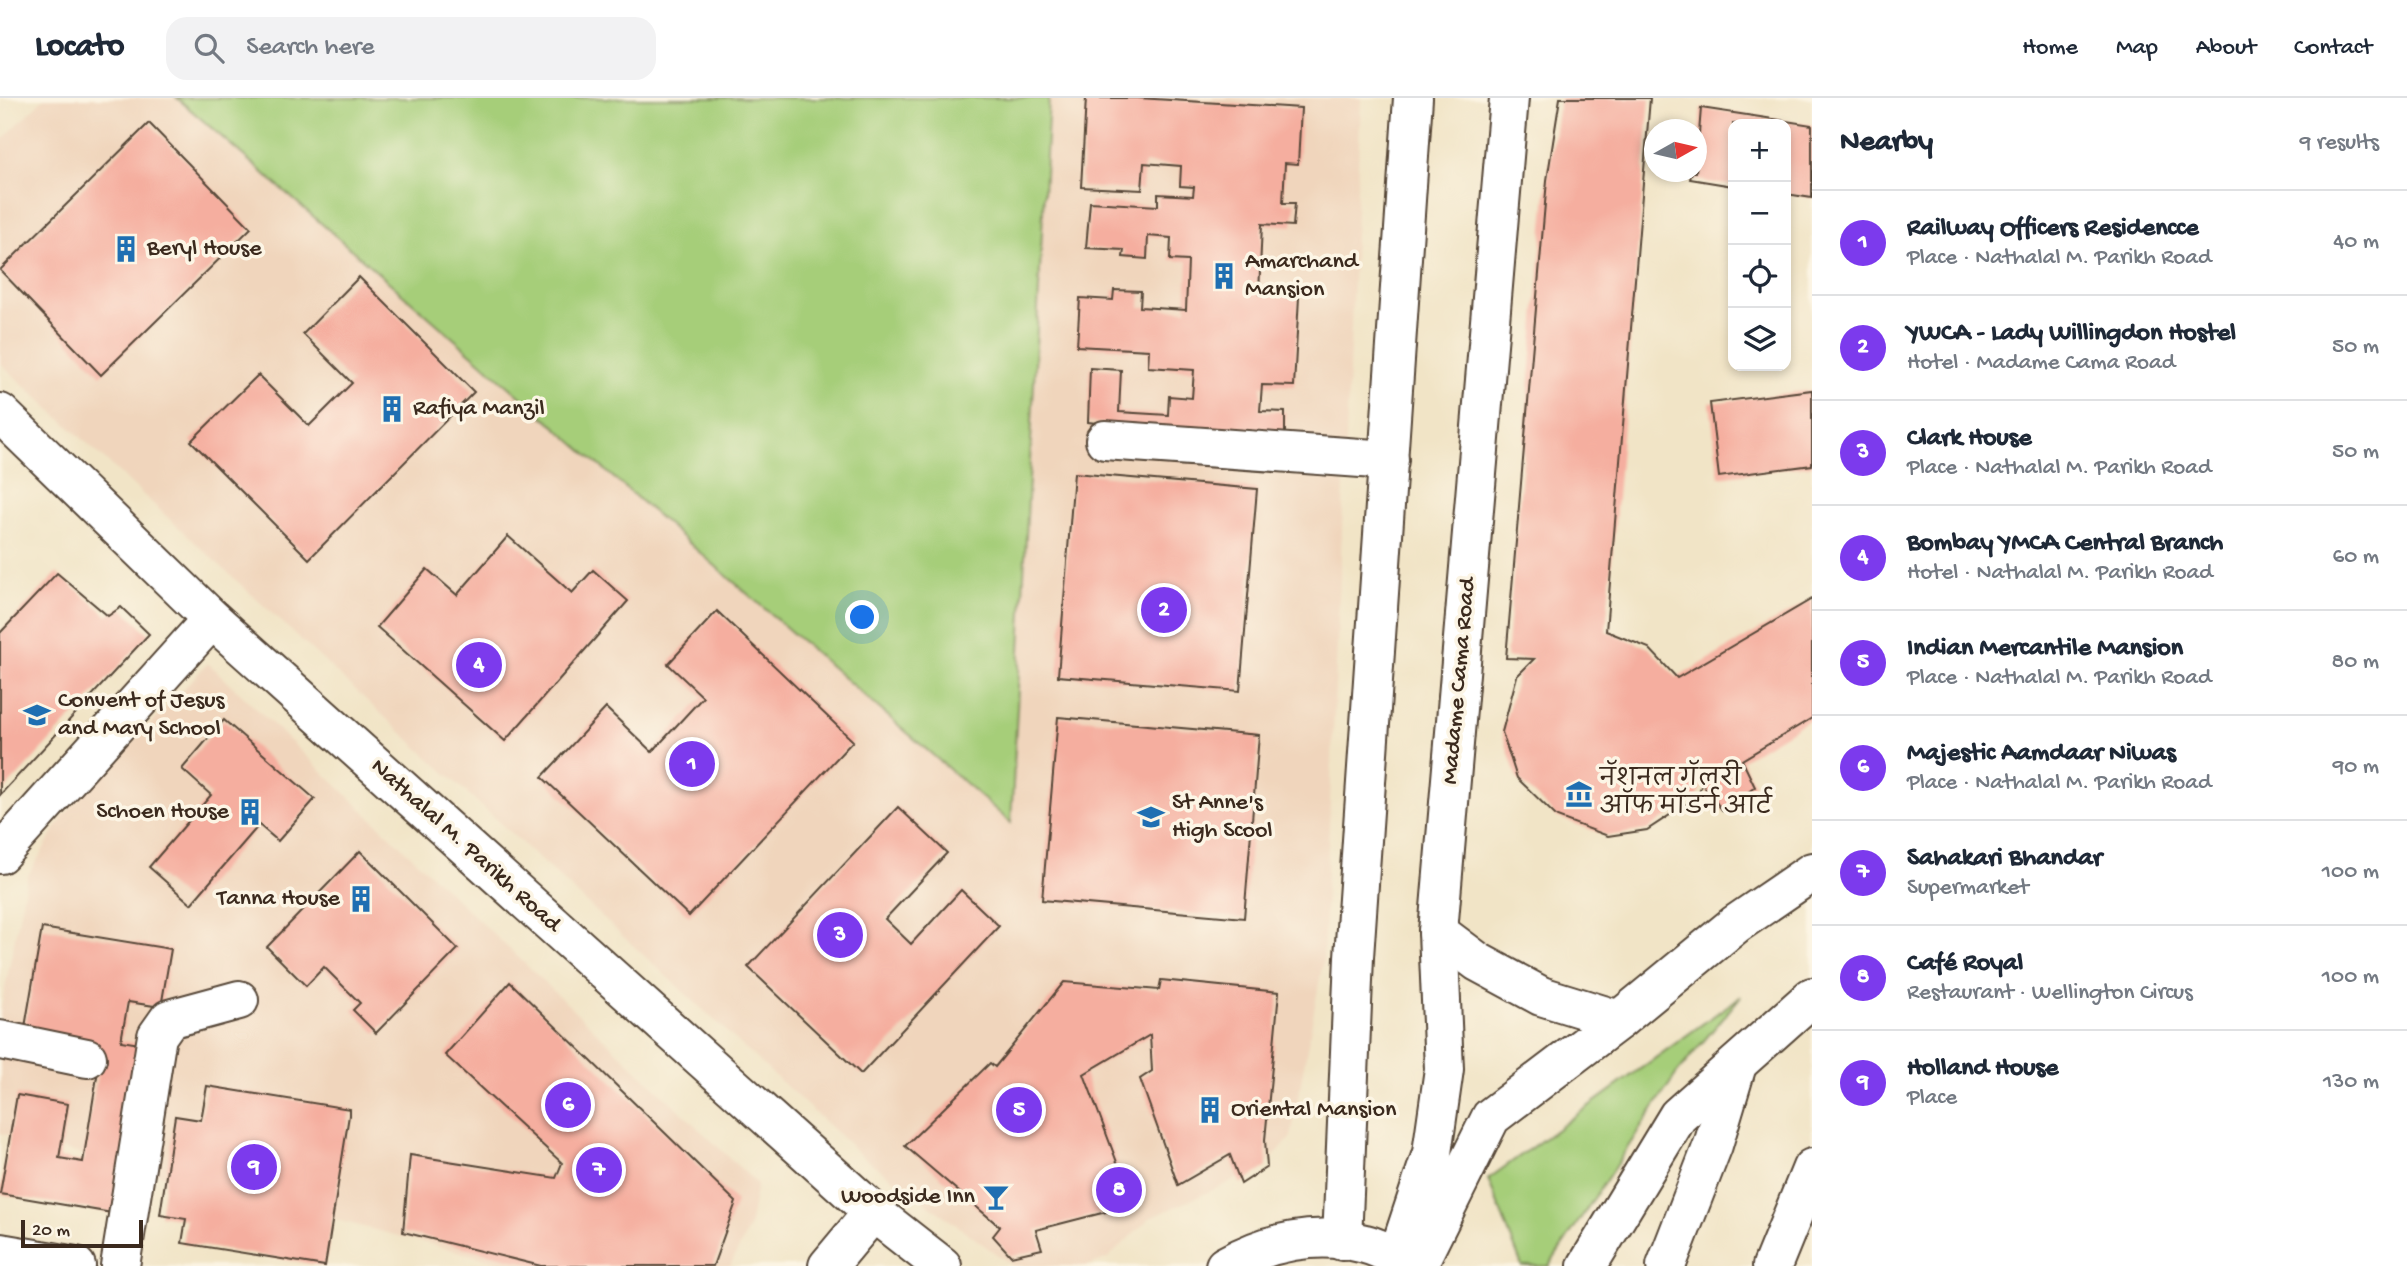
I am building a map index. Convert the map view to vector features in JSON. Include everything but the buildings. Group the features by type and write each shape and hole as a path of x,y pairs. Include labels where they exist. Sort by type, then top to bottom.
{"main road":[{"path":"1342,1241 1354,957 1413,98"},
{"name":"Madame Cama Road","path":"1409,1263 1432,1153 1444,1069 1438,932 1510,98"},
{"name":"Nathalal M. Parikh Road","path":"0,413 212,619 873,1212 942,1266"},
{"path":"1105,440 1389,460"},
{"path":"0,854 212,619"},
{"path":"1225,1266 1254,1250 1309,1238 1365,1244 1409,1263 1490,1117 1619,1020 1736,924 1812,872"},
{"path":"1438,932 1478,962 1541,996 1619,1020"},
{"path":"1587,1266 1678,1116 1812,997"},
{"path":"120,1266 157,1036 169,1019 239,1000"},
{"path":"0,1040 87,1058"},
{"path":"1666,1266 1713,1145 1737,1065"},
{"path":"1772,1266 1812,1168"},
{"path":"828,1266 873,1212"},
{"path":"0,1253 76,1266"}],"shaded area":[{"path":"44,98 177,98 1011,823 1049,98 1361,98 1323,961 1291,1137 1264,1167 1150,1218 1108,1258 1087,1266 1013,1266 863,1157 0,363 0,142"},
{"path":"208,663 757,1184 749,1228 730,1266 515,1266 0,1133 0,1013 27,877 63,816"}],"green space":[{"path":"177,98 1049,98 1011,823"},
{"path":"1741,996 1677,1073 1549,1266 1522,1266 1488,1179"}],"place":[{"name":"Beryl House","path":"126,249"},
{"name":"Amarchand Mansion","path":"1224,276"},
{"name":"Rafiya Manzil","path":"392,409"},
{"name":"YWCA - Lady Willingdon Hostel","path":"1164,610"},
{"name":"Bombay YMCA Central Branch","path":"479,665"},
{"name":"Convent of Jesus and Mary School","path":"37,715"},
{"name":"Railway Officers Residencce","path":"692,764"},
{"name":"नॅशनल गॅलरी ऑफ मॉडर्न आर्ट","path":"1579,794"},
{"name":"Schoen House","path":"250,812"},
{"name":"St Anne's High Scool","path":"1151,817"},
{"name":"Tanna House","path":"361,899"},
{"name":"Clark House","path":"840,935"},
{"name":"Majestic Aamdaar Niwas","path":"568,1105"},
{"name":"Indian Mercantile Mansion","path":"1019,1110"},
{"name":"Oriental Mansion","path":"1210,1110"},
{"name":"Holland House","path":"254,1167"},
{"name":"Sahakari Bhandar","path":"599,1170"},
{"name":"Café Royal","path":"1119,1190"},
{"name":"Woodside Inn","path":"996,1197"}]}
